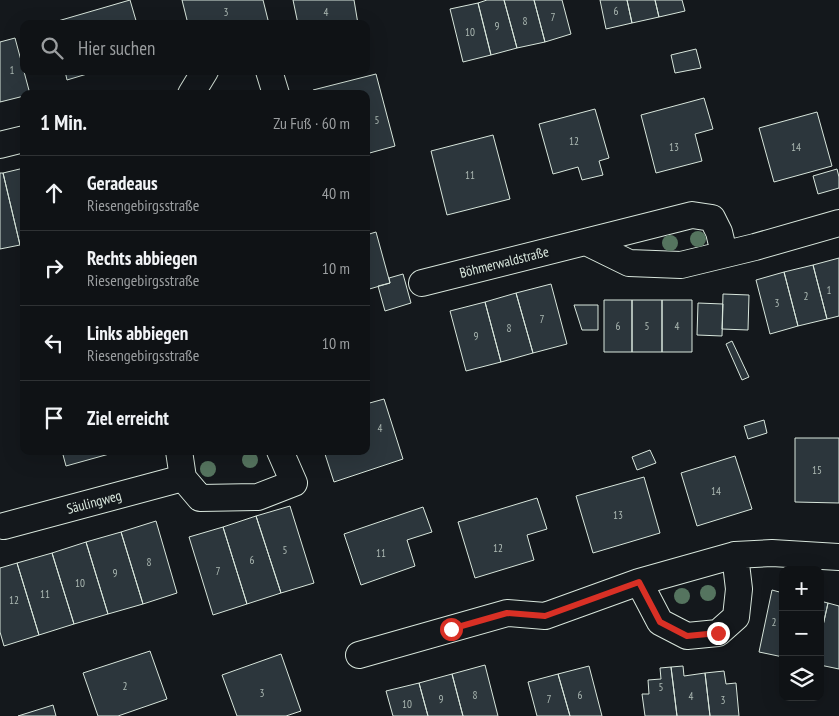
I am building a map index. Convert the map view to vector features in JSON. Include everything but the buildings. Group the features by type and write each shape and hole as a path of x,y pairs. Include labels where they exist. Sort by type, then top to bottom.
{"street":[{"path":"193,90 202,75"},
{"path":"270,75 275,90"},
{"path":"0,145 20,141"},
{"name":"Böhmerwaldstraße","path":"422,283 692,216 712,218 719,232 724,253"},
{"path":"586,242 628,263 681,265 839,223"},
{"path":"180,455 183,478 200,498 258,497 294,483 282,455"},
{"name":"Säulingweg","path":"1,522 183,478"},
{"path":"359,656 507,613 545,616 639,582 735,555 772,553 839,557"},
{"path":"639,582 660,622 687,636 718,633 736,617 739,589 735,555"}],"route":[{"path":"451,629 507,613 545,616 639,582 660,622 687,636 718,633"}]}
